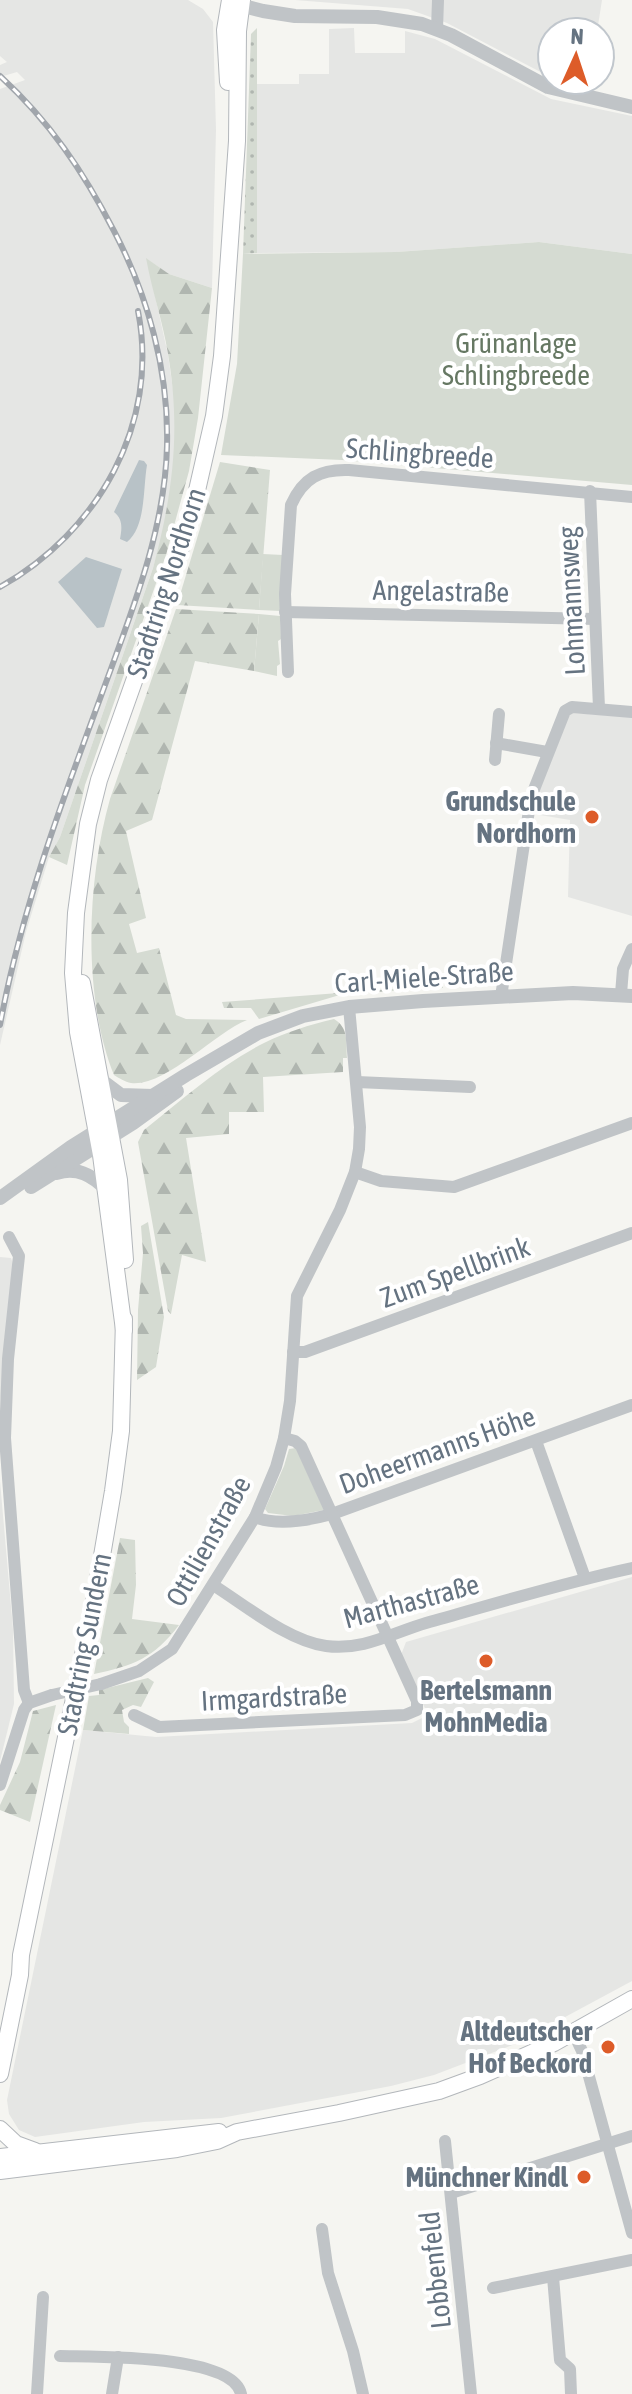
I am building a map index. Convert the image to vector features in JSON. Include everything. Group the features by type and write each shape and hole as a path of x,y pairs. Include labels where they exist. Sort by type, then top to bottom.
{"main road":[{"name":"Stadtring Nordhorn","path":"104,1134 78,1032 73,973 76,913 88,824 99,780 178,557 193,508 214,416 222,356 230,214 225,39 233,1"},
{"name":"Stadtring Nordhorn","path":"74,946 101,1080 104,1134"},
{"name":"Stadtring Sundern","path":"104,1134 107,1190 124,1330"},
{"name":"Stadtring Sundern","path":"0,2074 20,1975 21,1955 95,1597 121,1431 125,1233 104,1134"},
{"name":"Stadtring Sundern","path":"0,2025 13,1973 21,1955"},
{"path":"0,2171 177,2149 217,2141 237,2132 439,2091 517,2061 574,2034 632,1999"},
{"path":"0,2129 16,2144 36,2152"},
{"path":"0,2157 214,2131 237,2132"}],"street":[{"path":"437,29 438,0"},
{"path":"233,1 295,16 391,18 437,29 548,87 632,107"},
{"name":"Schlingbreede","path":"288,672 285,612 291,505 305,483 323,472 349,470 632,497"},
{"name":"Lohmannsweg","path":"590,491 599,708"},
{"name":"Angelastraße","path":"285,612 595,619"},
{"name":"Lohmannsweg","path":"501,997 531,797 565,711 572,707 632,712"},
{"path":"495,760 499,714"},
{"path":"496,743 547,752"},
{"path":"627,995 623,969 632,949"},
{"name":"Carl-Miele-Straße","path":"0,1206 46,1178 154,1096 227,1050 287,1021 349,1007 573,993 627,995"},
{"name":"Ottilienstraße","path":"29,1703 139,1671 172,1649 255,1517 284,1438 290,1401 297,1296 340,1210 355,1172 360,1127 349,1007"},
{"name":"Carl-Miele-Straße","path":"0,1198 170,1096 227,1050"},
{"path":"101,1080 121,1095 154,1096"},
{"path":"357,1082 470,1087"},
{"path":"355,1172 381,1181 454,1187 632,1123"},
{"path":"46,1178 61,1171 73,1170 87,1174 107,1190"},
{"name":"Zum Spellbrink","path":"293,1352 305,1352 632,1233"},
{"path":"0,1785 29,1703 24,1690 5,1438 8,1359 19,1256 9,1237"},
{"name":"Doheermanns Höhe","path":"255,1517 293,1520 332,1514 632,1405"},
{"path":"284,1438 301,1446 389,1637"},
{"path":"536,1441 585,1578"},
{"name":"Marthastraße","path":"213,1585 285,1631 315,1643 349,1647 585,1578 632,1568"},
{"name":"Irmgardstraße","path":"134,1715 159,1727 405,1715 417,1710 417,1701 389,1637"},
{"path":"574,2034 582,2051 632,2233"},
{"path":"451,2193 632,2136"},
{"name":"Lobbenfeld","path":"445,2141 471,2394"},
{"path":"322,2229 328,2273 363,2394"},
{"path":"493,2288 632,2260"},
{"path":"553,2277 560,2360 570,2369 571,2394"},
{"path":"37,2394 43,2297"},
{"path":"60,2356 181,2363 236,2382 241,2394"},
{"path":"112,2394 118,2357"}],"shaded area":[{"path":"0,0 188,0 203,9 213,22 216,130 212,288 169,274 147,259 168,355 175,404 175,462 163,533 60,837 49,857 26,932 0,1045 0,89 25,80 17,72 0,77 0,65 7,62 0,56"},
{"path":"295,0 602,0 600,16 536,16 536,70 447,23 408,9"},
{"path":"354,28 355,53 405,53 405,31 435,39 536,91 536,96 632,116 632,254 539,242 396,252 257,253 256,84 299,84 299,74 329,74 329,29"},
{"path":"139,460 147,465 143,506 138,527 127,542 120,539 121,524 114,512"},
{"path":"86,557 122,569 104,627 97,628 58,582"},
{"name":"Grundschule Nordhorn","path":"573,713 632,717 632,916 568,897 570,820 534,814 536,799 569,716"},
{"path":"0,1257 11,1258 14,1267 0,1405"},
{"path":"0,1481 13,1629 14,1704 0,1761"},
{"path":"632,1577 632,1981 515,2044 434,2075 391,2086 221,2118 144,2122 35,2137 19,2130 9,2114 7,2100 83,1730 156,1737 412,1723 428,1715 401,1655 406,1642"}],"green space":[{"path":"257,28 257,253 243,254 251,34"},
{"name":"Grünanlage Schlingbreede","path":"539,242 632,254 632,485 342,460 221,455 237,364 243,254 396,252"},
{"path":"146,258 169,274 212,288 198,418 189,471 166,555 85,785 67,865 49,857 60,837 153,568 170,488 174,436 172,382"},
{"path":"220,462 270,470 259,610 177,605"},
{"path":"263,554 283,555 281,611 259,610"},
{"path":"176,609 259,614 254,671 195,661 152,820 126,831 146,918 129,924 137,953 159,948 176,1015 186,1019 247,1020 159,1077 131,1083 114,1075 97,1010 91,938 96,865 110,799"},
{"path":"259,614 280,616 277,676 254,671"},
{"path":"443,985 443,988 343,994 259,1019 251,1008 224,1008 222,1002"},
{"path":"334,1019 346,1036 347,1058 343,1058 343,1072 263,1077 264,1112 229,1112 229,1134 186,1138 206,1262 182,1255 171,1314 138,1142 144,1130 248,1052 289,1032"},
{"path":"148,1222 164,1317 156,1367 137,1380 143,1253 141,1226"},
{"path":"296,1448 324,1510 293,1516 268,1513 265,1509 289,1449"},
{"path":"120,1538 135,1540 136,1585 132,1619 179,1625 161,1645 142,1659 94,1674"},
{"path":"148,1678 154,1682 141,1707 133,1705 122,1710 129,1734 83,1730 89,1696 99,1695 99,1690"},
{"path":"56,1705 30,1822 0,1810 0,1805 20,1762 33,1711"}],"railway":[{"path":"0,76 35,111 64,148 114,231 137,281 154,335 167,418 165,478 153,542 43,858 19,941 0,1025"},
{"path":"0,587 35,564 66,537 93,505 114,471 130,433 140,394 142,353 138,311"}],"place":[{"name":"Grundschule Nordhorn","path":"592,817"},
{"name":"Bertelsmann MohnMedia","path":"486,1661"},
{"name":"Altdeutscher Hof Beckord","path":"608,2047"},
{"name":"Münchner Kindl","path":"584,2177"}]}
